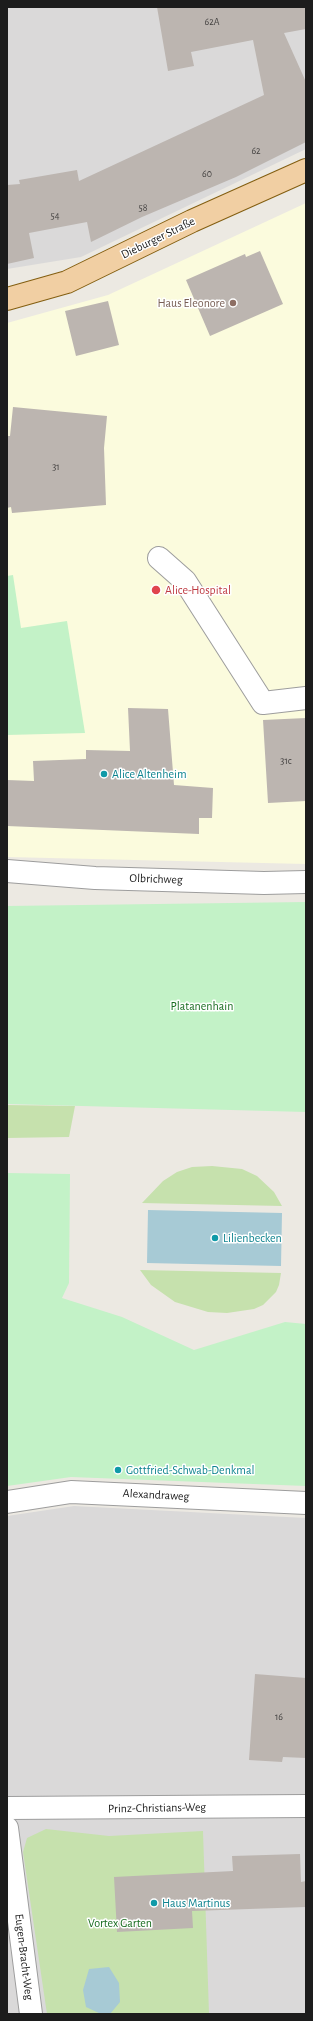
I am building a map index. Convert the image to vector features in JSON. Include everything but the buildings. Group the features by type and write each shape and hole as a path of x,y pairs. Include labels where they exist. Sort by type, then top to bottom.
{"main road":[{"name":"Dieburger Straße","path":"7,299 67,282 192,221 306,170"}],"street":[{"path":"159,558 185,581 264,703 306,698"},
{"name":"Olbrichweg","path":"7,871 95,878 264,883 306,882"},
{"name":"Alexandraweg","path":"7,1502 71,1492 306,1503"},
{"name":"Prinz-Christians-Weg","path":"7,1808 306,1806"},
{"name":"Eugen-Bracht-Weg","path":"7,1828 31,2014"}],"shaded area":[{"path":"7,7 306,7 306,149 81,257 7,269"},
{"name":"Alice-Hospital","path":"306,203 306,864 7,857 7,323 108,295"},
{"path":"74,1506 306,1518 306,2014 7,2014 7,1516"}],"green space":[{"path":"13,575 21,628 67,621 85,733 7,735 7,576"},
{"name":"Platanenhain","path":"306,902 306,1112 7,1104 7,906"},
{"path":"7,1105 75,1106 69,1137 7,1138"},
{"path":"212,1166 242,1169 257,1176 274,1192 282,1206 142,1203 163,1181 177,1172 192,1167"},
{"path":"7,1173 70,1174 69,1283 62,1298 122,1317 194,1350 285,1322 306,1324 306,1486 71,1477 7,1486"},
{"path":"140,1270 281,1273 276,1292 263,1305 254,1309 227,1313 208,1312 175,1302 151,1285"},
{"name":"Vortex Garten","path":"46,1829 109,1836 203,1831 209,2014 47,2014 23,1852 27,1838"}],"water":[{"name":"Lilienbecken","path":"148,1210 282,1213 281,1266 147,1263"},
{"path":"109,1967 119,1983 120,2002 110,2014 101,2014 86,2007 83,1990 89,1969"}],"place":[{"name":"Haus Eleonore","path":"233,303"},
{"name":"Alice-Hospital","path":"156,590"},
{"name":"Alice Altenheim","path":"104,774"},
{"name":"Lilienbecken","path":"215,1238"},
{"name":"Gottfried-Schwab-Denkmal","path":"118,1470"},
{"name":"Haus Martinus","path":"154,1903"}]}
